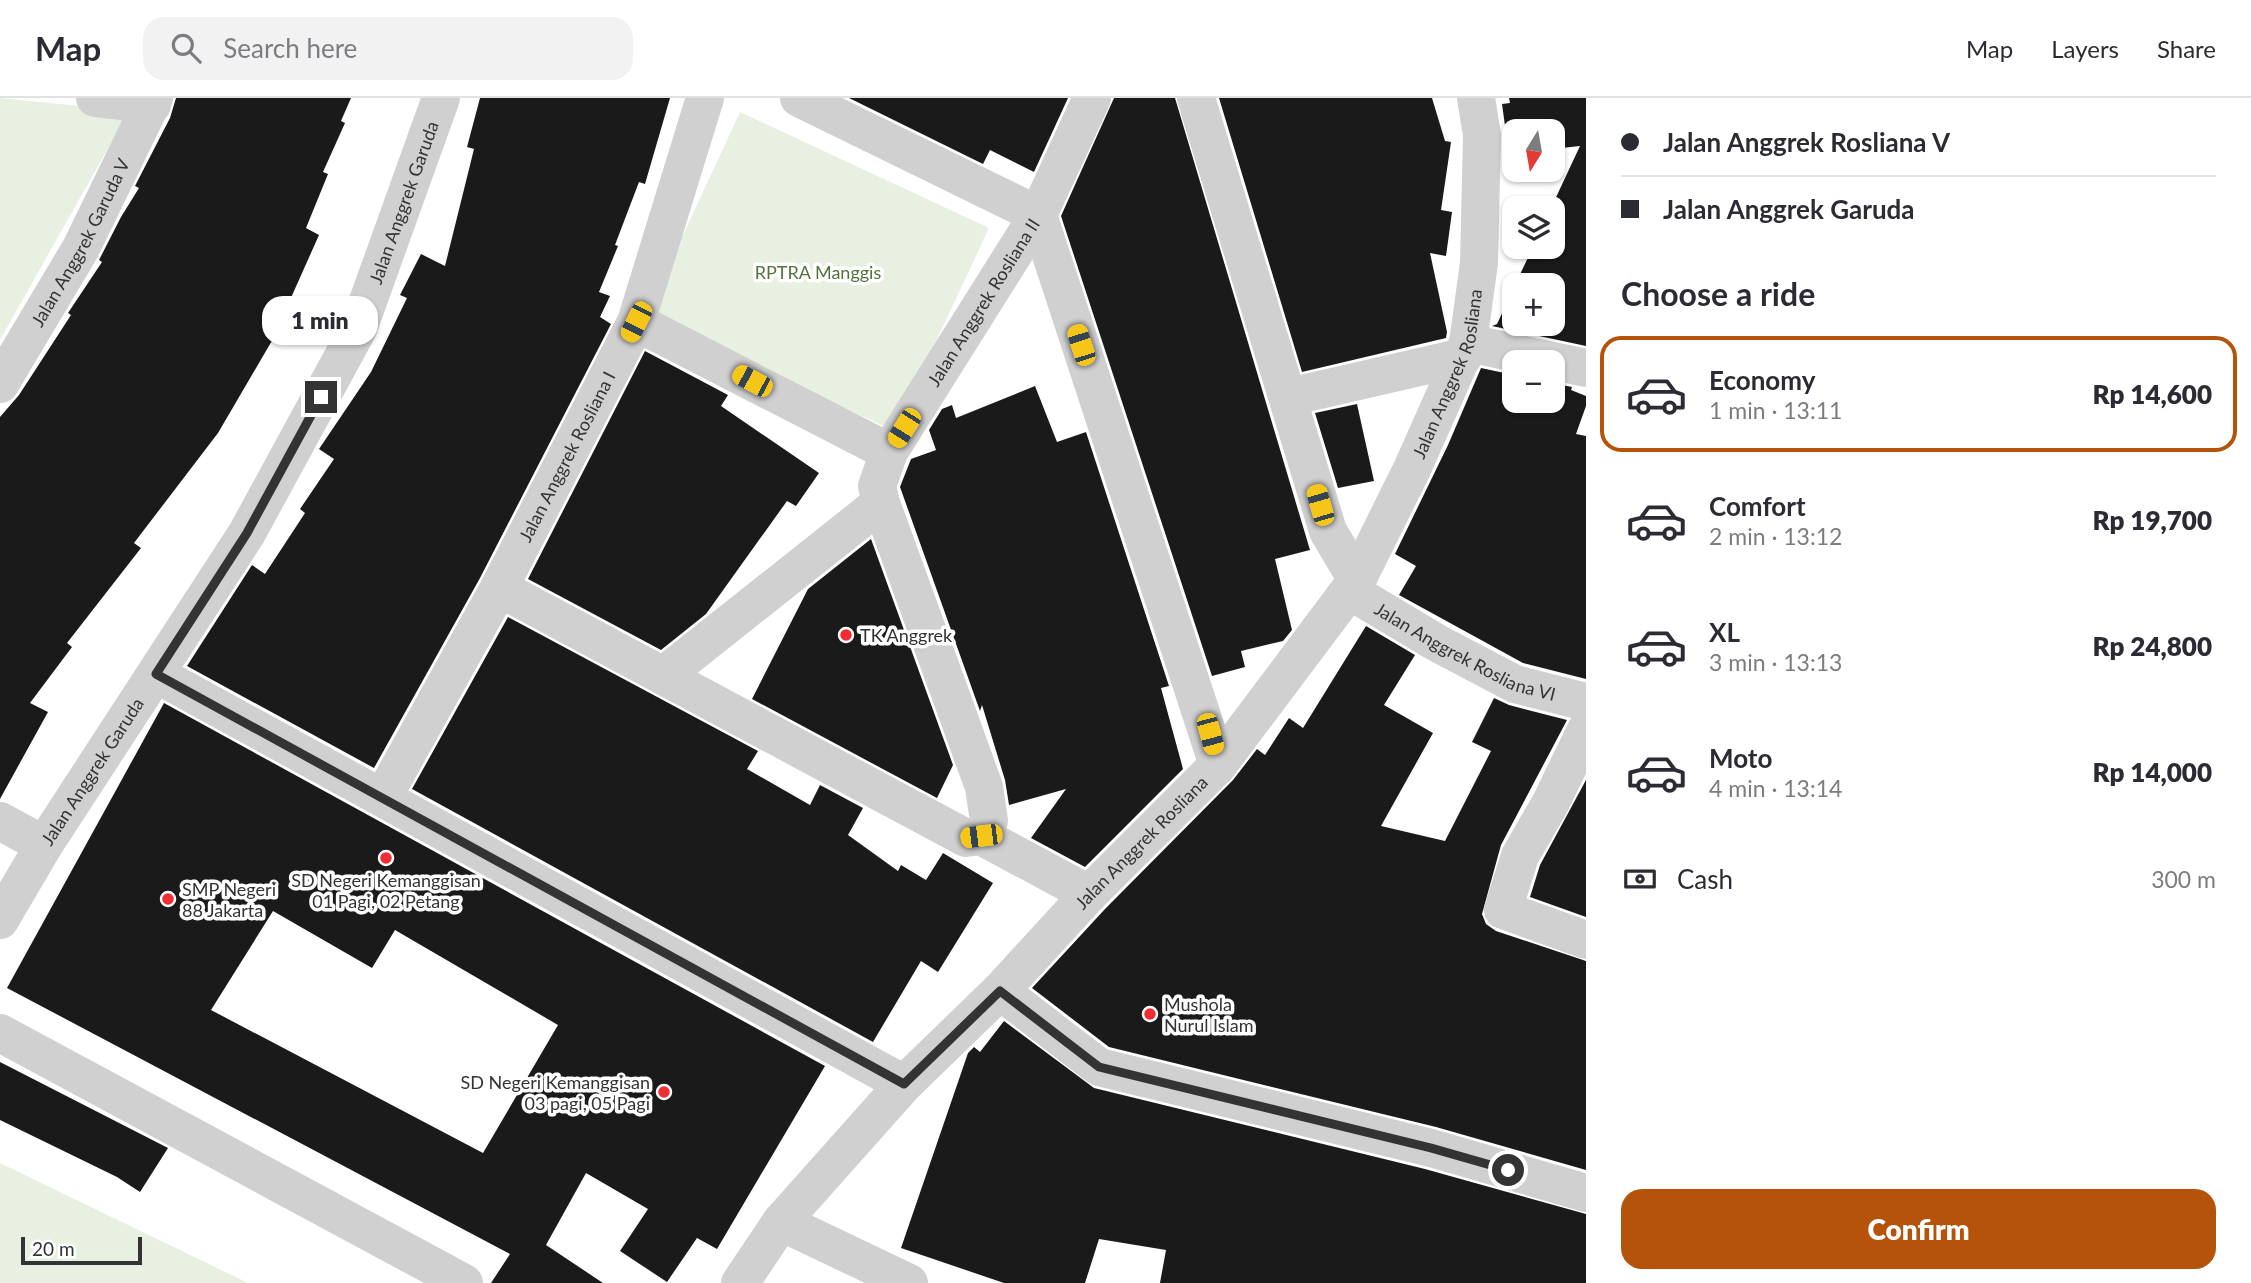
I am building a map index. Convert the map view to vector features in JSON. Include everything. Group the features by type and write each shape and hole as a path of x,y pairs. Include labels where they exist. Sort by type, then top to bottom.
{"street":[{"path":"95,98 153,102"},
{"name":"Jalan Anggrek Garuda","path":"0,920 44,845 247,533 358,329 441,98"},
{"name":"Jalan Anggrek Rosliana I","path":"383,797 499,588 636,322 705,98"},
{"path":"799,98 1038,215 1218,765"},
{"name":"Jalan Anggrek Rosliana II","path":"981,836 989,821 984,786 881,503 877,485 889,452 1038,215 1092,98"},
{"path":"1196,98 1328,531 1353,585"},
{"name":"Jalan Anggrek Rosliana","path":"740,1283 781,1222 904,1084 1000,991 1090,894 1218,765 1353,585 1412,470 1465,350 1479,263 1482,135 1476,98"},
{"name":"Jalan Anggrek Garuda V","path":"0,384 81,248 153,102"},
{"path":"636,322 889,452"},
{"path":"1289,397 1465,350 1586,368"},
{"path":"663,676 881,503"},
{"name":"Jalan Anggrek Rosliana VI","path":"1353,585 1437,643 1515,684 1586,702"},
{"path":"499,588 967,838 981,836 1090,894"},
{"path":"156,674 904,1084"},
{"path":"1586,730 1550,804 1520,856 1503,911 1586,940"},
{"path":"0,821 44,845"},
{"path":"1000,991 1099,1067 1431,1148 1586,1193"},
{"path":"0,1033 464,1283"},
{"path":"781,1222 909,1283"}],"green space":[{"path":"0,98 129,111 0,340"},
{"name":"RPTRA Manggis","path":"740,112 989,228 894,431 646,315"},
{"path":"0,1163 248,1283 0,1283"}],"building":[{"path":"176,98 351,98 341,121 345,123 323,172 328,174 306,228 319,235 290,300 294,303 218,433 134,543 141,548 67,643 72,647 30,703 48,712 0,799 0,417 19,395 102,262 99,260 139,188 135,186 170,118"},
{"path":"480,98 670,98 645,184 639,182 615,245 618,246 599,292 610,296 600,317 611,324 480,578 374,768 187,666 252,565 265,574 305,513 300,509 334,459 319,449 371,372 407,298 400,295 421,254 445,266 474,149 467,147"},
{"path":"849,98 1068,98 1034,172 990,150 983,164"},
{"path":"1114,98 1175,98 1310,550 1275,559 1292,630 1283,641 1241,651 1245,667 1212,676 1061,216"},
{"path":"1219,98 1432,98 1445,141 1451,142 1441,210 1452,212 1446,256 1430,253 1446,338 1302,372"},
{"path":"1509,98 1586,98 1586,346 1539,336 1565,336 1565,273 1521,273 1527,259 1565,259 1565,196 1557,196 1580,146 1565,148 1565,119 1504,119 1502,104 1510,103"},
{"path":"1502,313 1502,328 1492,326 1497,324"},
{"path":"645,351 728,395 721,406 819,473 796,506 787,501 706,614 661,650 528,579"},
{"path":"1481,368 1502,372 1502,413 1565,413 1565,386 1586,396 1586,406 1576,434 1586,436 1586,679 1523,663 1399,595 1416,566 1395,554 1448,445"},
{"path":"1035,386 1057,442 1086,432 1169,686 1161,688 1183,769 1085,867 1031,838 1066,789 1009,805 1005,780 982,705 980,711 900,487 911,459 936,450 929,430 942,409 952,405 956,418"},
{"path":"1357,404 1374,481 1338,488 1315,413"},
{"name":"TK Anggrek","path":"871,539 953,765 937,798 752,699 808,589"},
{"path":"508,617 758,751 747,769 810,805 820,785 863,808 848,835 898,871 901,865 926,880 943,853 993,883 938,972 921,961 873,1042 412,789"},
{"path":"1366,626 1415,655 1384,705 1433,733 1381,826 1445,841 1491,751 1472,742 1494,698 1509,705 1567,720 1501,845 1482,914 1486,924 1496,931 1586,961 1586,1170 1436,1127 1109,1047 1032,988 1105,909 1233,780 1257,749 1265,755 1289,718 1303,728"},
{"path":"164,703 825,1066 717,1249 697,1238 667,1282 620,1251 648,1209 586,1173 546,1245 603,1283 491,1283 510,1254 7,988","holes":["273,911 372,968 395,930 558,1025 483,1153 211,1010"]},
{"path":"1586,780 1586,917 1530,897 1540,865"},
{"path":"1004,1021 1094,1088 1425,1169 1586,1214 1586,1283 1160,1283 1166,1250 1099,1239 1085,1283 1004,1283 901,1248 968,1053 974,1047 980,1052"},
{"path":"0,1062 168,1148 140,1192 117,1177 0,1120"}],"place":[{"name":"TK Anggrek","path":"846,635"},
{"name":"SD Negeri Kemanggisan 01 Pagi, 02 Petang","path":"386,858"},
{"name":"SMP Negeri 88 Jakarta","path":"168,899"},
{"name":"Mushola Nurul Islam","path":"1150,1014"},
{"name":"SD Negeri Kemanggisan 03 pagi, 05 Pagi","path":"664,1092"}],"route":[{"path":"321,397 247,533 156,674 904,1084 1000,991 1099,1067 1431,1148 1508,1170"}]}
